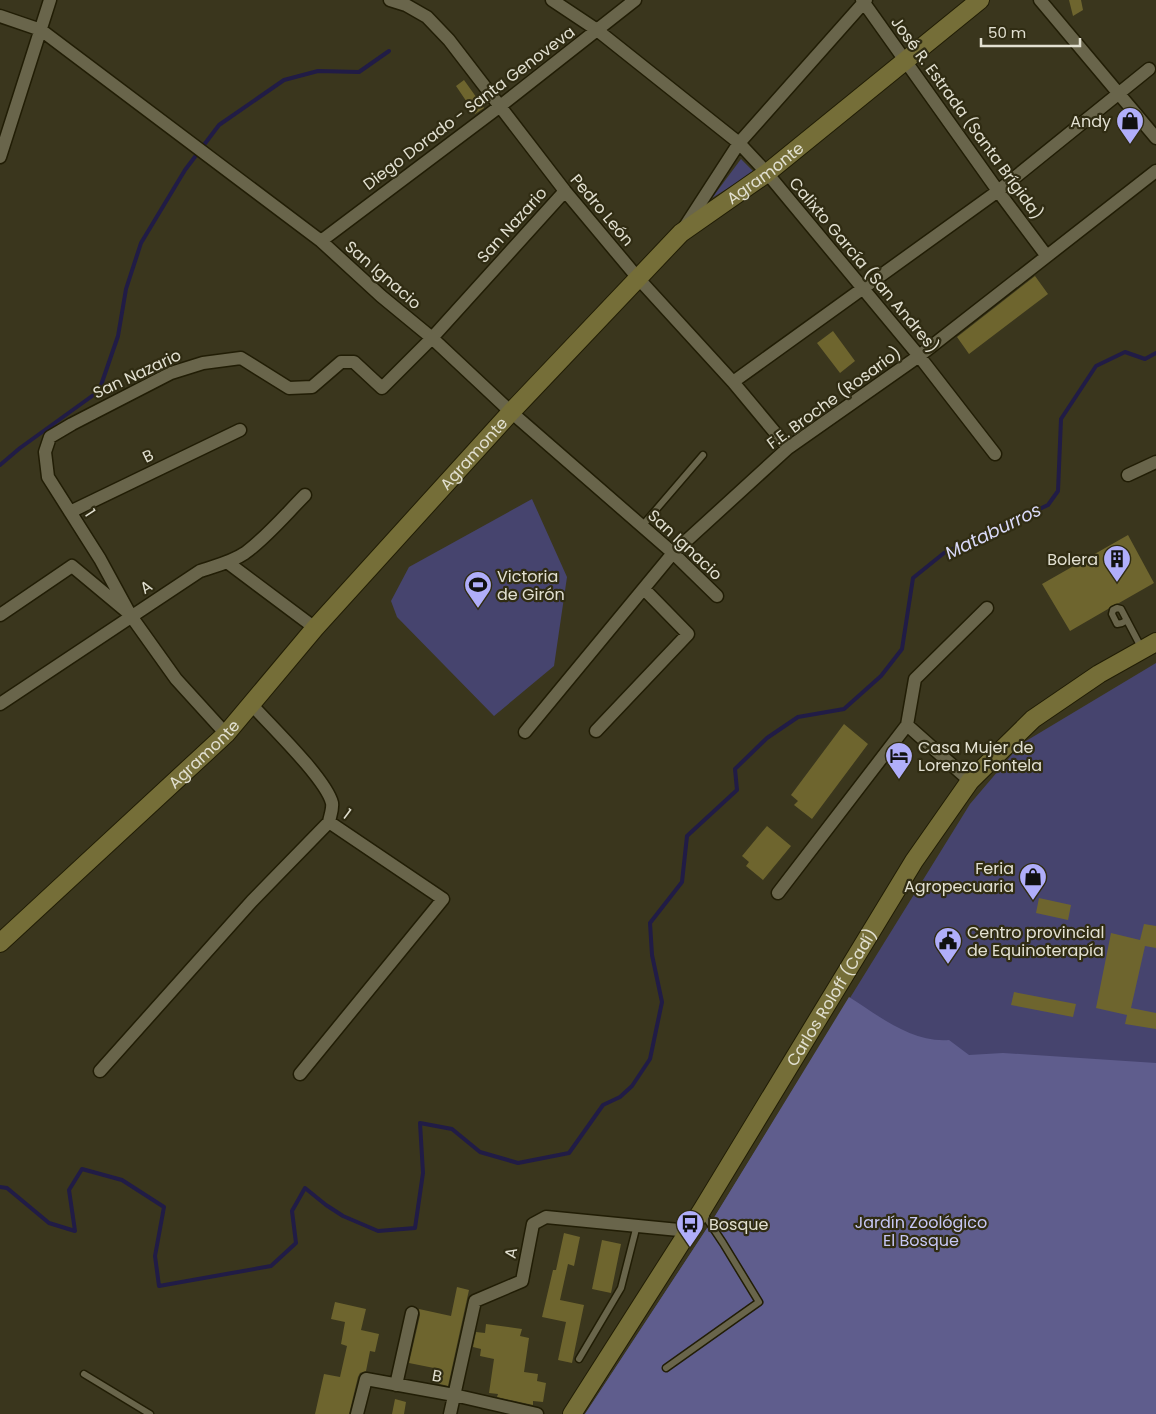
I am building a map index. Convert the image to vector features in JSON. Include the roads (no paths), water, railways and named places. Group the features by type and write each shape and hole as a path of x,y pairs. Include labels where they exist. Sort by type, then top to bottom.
{"street":[{"path":"0,157 50,0"},
{"name":"Pedro León","path":"390,0 406,2 427,17 449,40 564,191 637,277 733,382 788,448"},
{"name":"Calixto García (San Andres)","path":"552,0 597,30 739,143 767,173 919,356 995,454"},
{"name":"Diego Dorado - Santa Genoveva","path":"321,241 500,106 635,0"},
{"name":"Agramonte","path":"0,943 226,734 315,628 511,412 637,277 681,233 767,173 980,0"},
{"path":"1040,0 1156,138"},
{"path":"681,233 739,143 864,1"},
{"name":"José R. Estrada (Santa Brígida)","path":"864,1 904,60 1046,255"},
{"name":"San Ignacio","path":"0,16 41,30 321,241 380,296 432,338 511,412 673,553 717,596"},
{"path":"733,382 998,191 1149,69"},
{"name":"F.E. Broche (Rosario)","path":"525,732 673,553 788,448 919,356 1156,171"},
{"name":"San Nazario","path":"45,452 50,437 72,424 171,374 204,363 240,358 289,388 312,387 340,362 354,362 382,388 432,338 564,191"},
{"name":"B","path":"70,512 240,430"},
{"name":"1","path":"45,452 48,477 100,559 131,616 176,679 226,734"},
{"path":"1128,475 1156,462"},
{"name":"A","path":"0,704 200,570 227,562 244,554 305,495"},
{"path":"227,562 315,628"},
{"name":"1","path":"0,615 72,566 131,616"},
{"path":"596,731 688,634 644,589"},
{"path":"778,893 907,725 915,679 987,608"},
{"name":"Carlos Roloff (Cadí)","path":"572,1414 702,1210 914,861 970,781 1033,719 1099,674 1149,646"},
{"name":"1","path":"251,704 327,790 333,805 329,822 443,899 300,1074"},
{"path":"907,725 970,781"},
{"path":"100,1071 252,901 329,822"},
{"name":"A","path":"450,1414 475,1301 522,1281 534,1224 546,1216 689,1231"},
{"path":"396,1385 412,1313"},
{"name":"B","path":"357,1414 366,1379 454,1395 537,1414"}],"lane":[{"path":"642,526 703,455"},
{"path":"1127,620 1149,646"},
{"path":"666,1368 759,1302 702,1210"},
{"path":"579,1358 621,1288 637,1225"},
{"path":"84,1374 150,1414"}],"waterway":[{"path":"0,465 20,448 99,391 118,336 126,289 141,243 185,170 219,125 284,80 318,71 359,72 389,51"},
{"name":"Mataburros","path":"0,1187 7,1188 49,1223 75,1231 69,1190 82,1169 122,1180 164,1207 155,1256 159,1286 271,1266 296,1243 292,1211 305,1188 343,1216 378,1231 415,1228 423,1173 420,1123 452,1129 480,1152 518,1163 569,1153 603,1105 620,1097 632,1086 650,1059 662,1002 652,955 650,923 682,882 687,836 737,790 735,769 767,738 798,717 844,709 881,676 902,649 913,578 944,553 1048,505 1058,491 1061,419 1096,366 1125,352 1145,359 1156,353"}],"place":[{"name":"Andy","path":"1130,145"},
{"name":"Bolera","path":"1117,583"},
{"name":"Victoria de Girón","path":"478,609"},
{"name":"Casa Mujer de Lorenzo Fontela","path":"899,780"},
{"name":"Feria Agropecuaria","path":"1033,901"},
{"name":"Centro provincial de Equinoterapía","path":"948,965"},
{"name":"Bosque","path":"690,1248"}],"park label":[{"name":"Jardín Zoológico El Bosque","path":"921,1231"}]}
